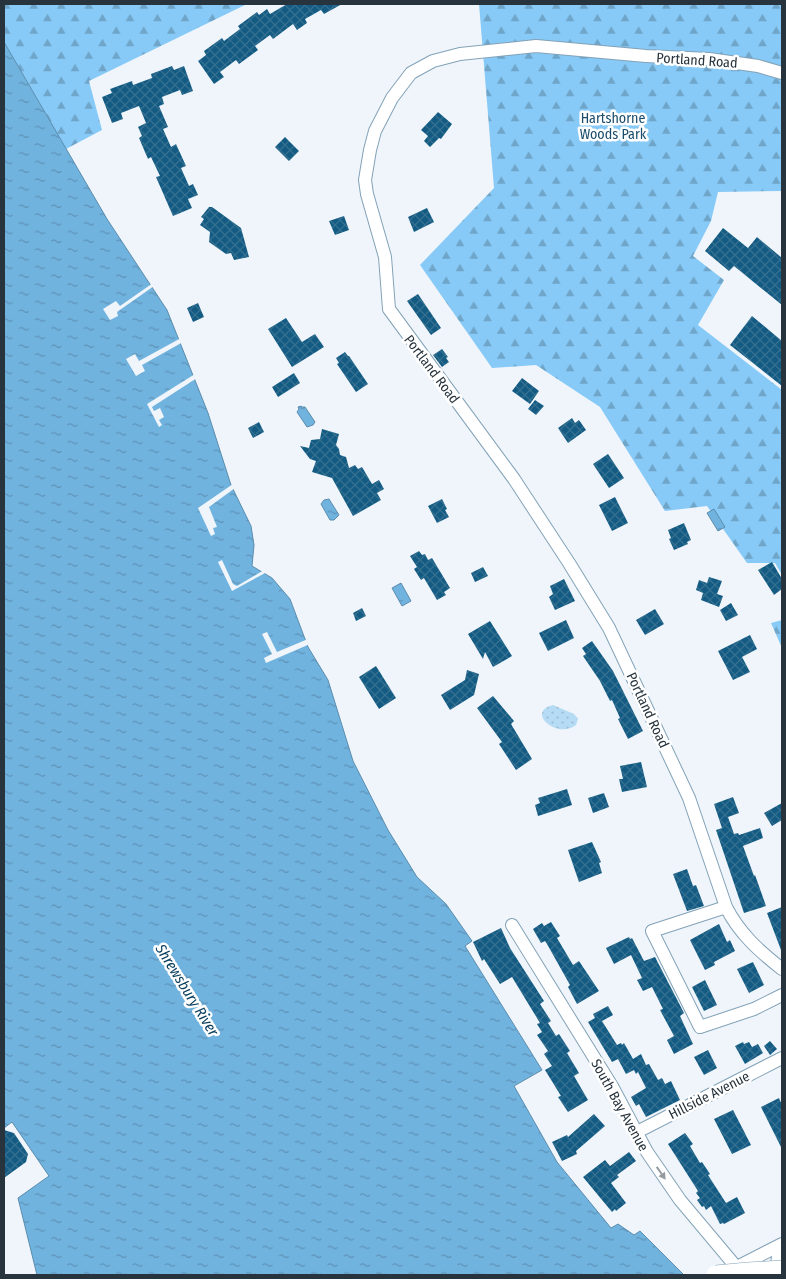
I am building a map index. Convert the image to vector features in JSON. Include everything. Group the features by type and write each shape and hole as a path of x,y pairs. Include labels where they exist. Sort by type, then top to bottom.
{"highway":[{"path":"716,1275 782,1270"}],"street":[{"name":"Portland Road","path":"782,73 758,66 709,59 646,56 536,46 447,57 428,63 411,73 392,98 375,131 366,173 367,194 385,257 388,310 514,479 609,628 689,798 726,907 739,929 750,942 782,969"},
{"path":"726,907 652,931 700,1028 754,1009 782,994"},
{"name":"South Bay Avenue","path":"512,925 612,1088 647,1152 680,1200 740,1271"},
{"name":"Hillside Avenue","path":"635,1133 782,1058"},
{"path":"740,1271 782,1244"},
{"path":"776,1275 778,1256 782,1252"}],"shaded area":[{"path":"553,705 574,714 578,719 576,725 568,729 560,729 547,723 542,713 545,708"}],"green space":[{"path":"4,4 247,4 89,81 102,130 66,149 4,42"},
{"name":"Hartshorne Woods Park","path":"479,4 782,4 782,191 718,192 711,221 693,256 724,280 698,325 782,390 782,575 775,563 747,563 707,506 665,511 600,407 536,365 492,368 420,265 494,188"},
{"path":"782,620 782,648 771,623"}],"water":[{"name":"Shrewsbury River","path":"4,42 107,219 167,310 208,413 231,485 251,526 254,545 252,566 272,578 290,599 308,647 328,680 353,761 388,830 417,877 446,904 472,941 465,946 542,1070 514,1086 557,1162 611,1228 618,1224 634,1235 640,1231 684,1275 37,1275 18,1198 49,1176 12,1122 4,1128"},
{"path":"298,407 305,407 315,422 313,425 307,427 297,412"},
{"path":"329,499 339,515 334,520 330,520 321,504 324,500"},
{"path":"714,509 725,527 718,531 707,513"},
{"path":"401,583 411,601 402,606 392,588"}],"pier":[{"path":"153,283 154,286 117,312 118,316 110,320 103,309 116,301 120,306"},
{"path":"181,338 183,342 142,365 145,371 136,376 126,359 135,354 139,361"},
{"path":"195,374 197,378 152,407 154,411 160,408 164,417 159,420 162,425 159,427 147,404"},
{"path":"233,484 235,488 209,507 217,527 213,528 215,534 211,536 198,508"},
{"path":"222,560 233,584 237,586 264,570 267,572 232,591 218,562"},
{"path":"267,632 277,652 308,639 310,644 266,663 264,658 272,654 262,634"}],"building":[{"path":"287,4 342,4 324,14 321,10 305,19 307,23 297,30 293,24 273,39 270,35 255,46 258,50 239,64 236,60 220,72 224,77 214,84 198,61 206,55 204,51 222,38 224,41 240,29 238,26 257,12 259,15 267,9 270,14"},
{"path":"172,66 174,70 184,66 193,91 182,95 180,90 162,97 164,104 159,106 168,127 163,129 171,147 176,144 186,166 181,168 189,186 193,184 198,195 188,199 192,208 173,216 156,177 160,176 151,157 148,159 139,138 142,136 138,127 146,123 139,106 121,113 123,119 112,123 102,97 112,93 110,89 132,81 133,85 152,78 151,74"},
{"path":"438,112 452,124 441,139 439,138 430,147 424,141 428,136 421,130"},
{"path":"285,137 299,151 289,161 275,147"},
{"path":"209,207 212,207 241,228 249,257 234,260 231,253 226,254 209,242 210,232 200,225 204,219 201,217"},
{"path":"427,208 434,222 414,232 408,217"},
{"path":"344,216 349,230 335,235 329,221"},
{"path":"723,228 748,248 757,237 782,258 782,305 734,266 729,271 705,251"},
{"path":"418,294 441,328 431,335 407,301"},
{"path":"198,303 204,317 193,322 187,308"},
{"path":"752,316 782,341 782,386 730,345"},
{"path":"286,318 302,342 315,334 324,347 292,367 268,329"},
{"path":"442,349 449,362 442,367 433,355"},
{"path":"345,352 368,384 356,392 337,364 339,363 336,358"},
{"path":"294,373 300,383 278,397 272,387"},
{"path":"522,378 539,391 530,404 512,391"},
{"path":"535,400 544,406 536,415 528,409"},
{"path":"572,418 575,423 579,420 586,430 568,443 558,428"},
{"path":"259,422 264,432 253,438 248,428"},
{"path":"322,429 339,434 336,445 340,455 346,457 349,468 355,465 358,469 362,467 372,484 379,480 384,489 377,493 381,500 353,516 332,478 312,472 316,461 310,459 300,446 309,448 311,440 320,439"},
{"path":"608,454 624,478 609,488 593,464"},
{"path":"615,497 628,523 612,531 599,505"},
{"path":"442,499 449,517 437,523 428,506"},
{"path":"684,523 691,540 687,542 688,544 674,550 669,539 671,538 668,530"},
{"path":"419,551 422,555 425,554 428,560 432,558 450,588 444,592 446,595 437,600 424,578 421,580 414,569 417,567 410,556"},
{"path":"772,562 782,579 782,589 774,595 758,570"},
{"path":"483,567 488,576 475,582 471,573"},
{"path":"709,577 722,581 717,594 723,596 719,607 701,600 703,593 696,590 699,580 707,583"},
{"path":"564,579 575,601 555,610 549,597 553,594 550,586"},
{"path":"731,603 738,615 726,621 720,610"},
{"path":"362,608 366,616 356,621 353,613"},
{"path":"655,609 664,624 645,635 636,620"},
{"path":"566,620 574,638 548,651 539,633"},
{"path":"490,621 512,656 493,667 485,652 483,659 468,634"},
{"path":"750,635 757,649 742,657 750,672 733,680 718,651"},
{"path":"592,641 613,671 643,731 628,739 618,719 620,718 612,700 610,701 600,681 583,656 586,654 582,648"},
{"path":"376,666 396,698 379,709 359,677"},
{"path":"467,670 479,674 474,695 450,710 441,695 465,680"},
{"path":"493,696 514,721 511,724 532,759 516,770 499,744 502,742 477,708"},
{"path":"641,762 647,787 622,792 619,779 623,779 620,766"},
{"path":"567,789 572,805 538,816 535,805 540,803 538,798"},
{"path":"604,793 609,807 593,813 588,798"},
{"path":"733,797 739,813 728,817 734,834 738,833 739,835 760,828 763,838 743,846 766,906 744,913 716,830 722,828 714,804"},
{"path":"782,803 782,820 772,826 764,813"},
{"path":"592,842 601,862 599,863 602,873 579,882 568,850"},
{"path":"687,869 693,886 696,885 704,906 687,911 673,874"},
{"path":"782,907 782,950 781,950 767,913"},
{"path":"551,922 560,936 557,938 573,965 579,961 599,991 577,1004 568,987 570,985 547,944 545,941 541,943 533,929 542,923 544,926"},
{"path":"719,924 727,942 730,940 735,951 714,962 715,965 705,970 690,940"},
{"path":"501,928 510,948 544,1001 540,1004 551,1021 548,1023 556,1036 559,1034 570,1051 567,1053 579,1073 574,1076 588,1100 568,1112 558,1097 561,1096 545,1070 552,1066 544,1054 548,1051 537,1035 542,1032 537,1024 540,1023 512,977 500,984 484,959 482,961 473,942"},
{"path":"629,937 630,939 632,938 644,961 655,957 684,1013 680,1016 693,1044 674,1054 667,1040 674,1036 660,1010 663,1009 652,987 643,991 637,980 642,978 631,955 614,964 606,948"},
{"path":"753,962 764,985 749,993 737,969"},
{"path":"705,980 717,1005 704,1011 692,987"},
{"path":"608,1006 613,1015 602,1021 617,1045 624,1043 633,1059 641,1054 646,1065 649,1064 658,1080 662,1078 665,1084 671,1081 680,1100 646,1117 639,1104 636,1106 631,1097 646,1088 638,1072 636,1074 634,1070 626,1074 618,1059 612,1062 588,1022 595,1018 593,1014"},
{"path":"770,1041 777,1049 770,1055 764,1046"},
{"path":"743,1042 744,1044 749,1042 752,1047 758,1044 763,1053 745,1064 735,1046"},
{"path":"708,1050 717,1068 704,1075 694,1057"},
{"path":"779,1098 782,1105 782,1149 761,1107"},
{"path":"733,1110 751,1145 732,1154 714,1119"},
{"path":"594,1114 605,1126 576,1151 577,1154 562,1161 552,1142 567,1135 568,1137"},
{"path":"4,1130 14,1133 28,1154 26,1162 4,1178"},
{"path":"685,1133 693,1144 690,1146 700,1163 702,1162 710,1174 708,1175 726,1203 737,1197 745,1213 724,1224 720,1224 711,1206 706,1210 704,1206 702,1207 697,1200 700,1198 696,1193 698,1191 668,1144"},
{"path":"629,1152 636,1161 617,1175 619,1177 611,1183 626,1203 612,1212 583,1177 605,1160 610,1166"}]}
